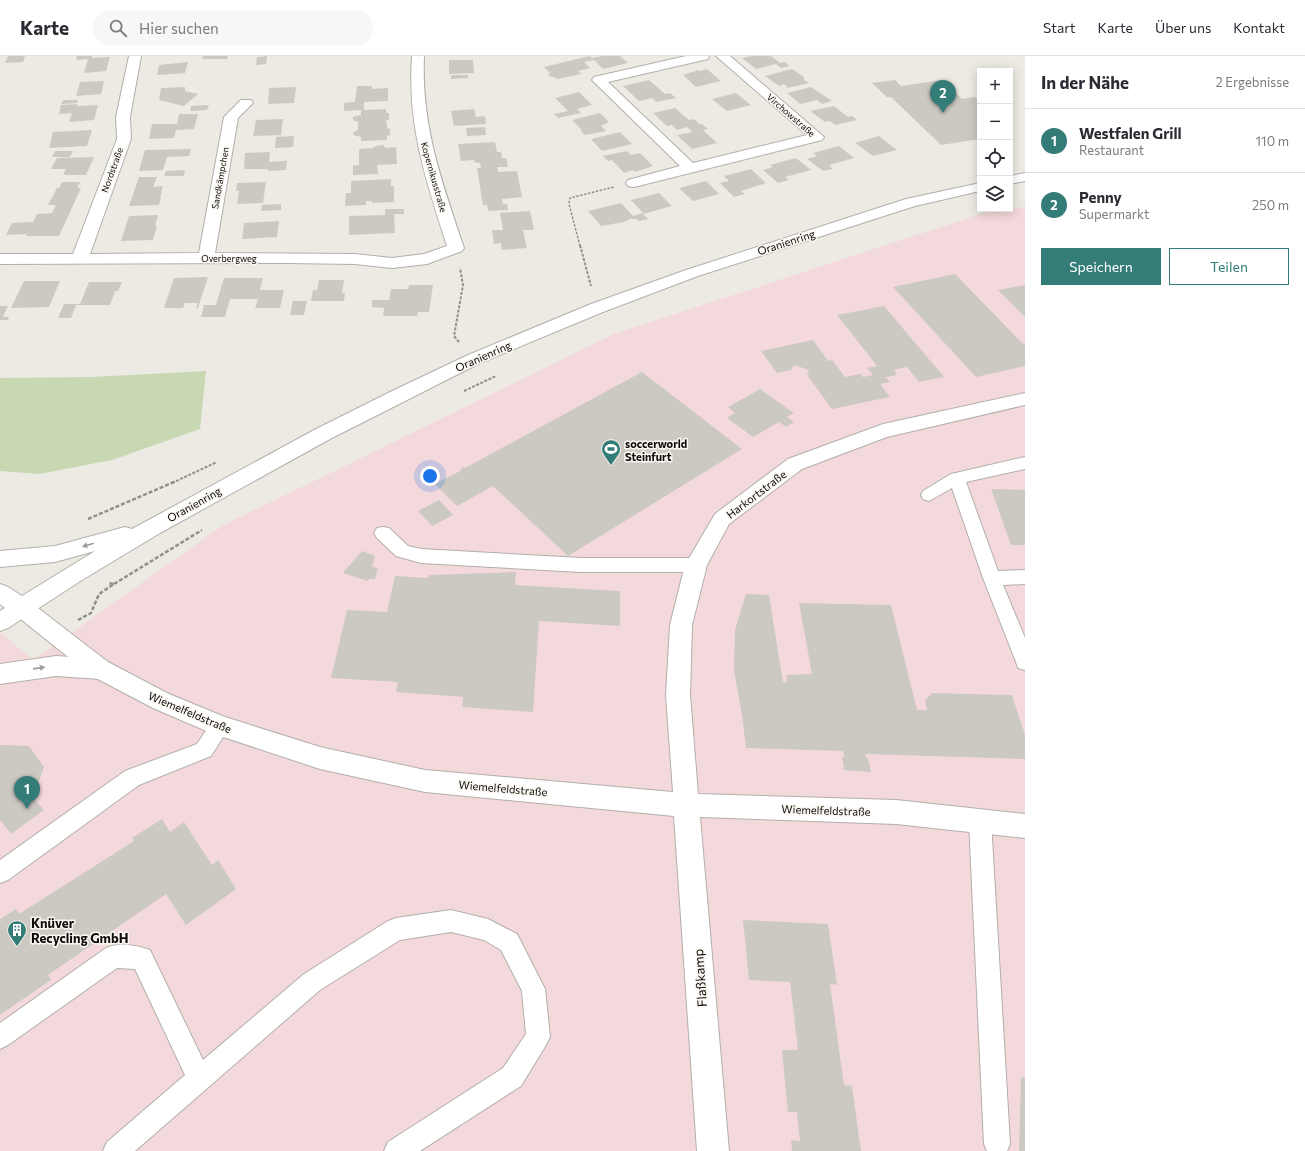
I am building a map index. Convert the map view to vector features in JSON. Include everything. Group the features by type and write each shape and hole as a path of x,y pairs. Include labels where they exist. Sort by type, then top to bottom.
{"street":[{"name":"Nordstraße","path":"80,258 124,139 123,117 135,56"},
{"name":"Kopernikusstraße","path":"418,56 416,69 418,112 427,157 456,248"},
{"path":"690,168 599,80 703,56"},
{"name":"Virchowstraße","path":"633,183 817,137 722,56"},
{"name":"Sandkämpchen","path":"206,258 231,117 246,103"},
{"path":"1013,179 1025,177"},
{"name":"Oranienring","path":"0,622 21,607 153,527 322,434 474,359 597,308 692,273 911,202 977,188"},
{"name":"Overbergweg","path":"0,259 348,259 392,263 427,259 456,248"},
{"name":"Harkortstraße","path":"686,805 678,695 681,625 696,565 722,520 795,464 883,431 1025,398"},
{"path":"0,559 55,554 153,527"},
{"name":"Wiemelfeldstraße","path":"0,592 100,669 161,701 220,726 320,758 425,781 686,805 896,812 1025,826"},
{"path":"0,674 56,666 100,669"},
{"name":"Flaßkamp","path":"686,805 713,1151"}],"lane":[{"path":"929,495 957,478 1025,463"},
{"path":"957,478 992,578 1025,662"},
{"path":"383,533 402,550 421,556 582,564 696,565"},
{"path":"992,578 1025,577"},
{"path":"0,873 132,778 204,750 220,726"},
{"path":"980,821 997,1144"},
{"path":"116,1151 312,982 396,929 451,922 488,930 509,942 533,989 538,1037 512,1077 397,1151"},
{"path":"0,1037 114,956 142,958 200,1079"}],"path":[{"path":"592,287 569,204 570,198 633,183"},
{"path":"456,248 463,285 454,336 474,359"},
{"path":"462,393 497,375"},
{"path":"114,584 206,528"}],"shaded area":[{"path":"1025,207 1025,1151 0,1151 0,632 33,660 222,526 614,334 987,212 1013,212 1013,208"}],"green space":[{"path":"206,371 200,429 112,460 39,474 0,471 0,378 92,377"}],"building":[{"path":"8,56 25,56 23,62 5,63"},
{"path":"77,56 92,56 92,58 110,57 106,71 84,73 88,59 76,60"},
{"path":"203,56 228,56 227,59 202,59"},
{"path":"267,56 266,64 256,65 257,57"},
{"path":"590,56 592,58 603,56 620,56 628,63 603,69 594,60 584,62 590,68 578,71 581,74 557,79 548,76 550,73 544,67"},
{"path":"752,56 771,56 780,63 785,62 789,66 781,68 776,64 756,69 742,58"},
{"path":"449,60 473,60 474,73 449,74"},
{"path":"188,62 185,73 157,75 159,65"},
{"path":"707,69 721,81 696,87 683,75 698,70"},
{"path":"792,69 804,77 804,80 809,83 788,88 784,84 779,86 765,76"},
{"path":"451,75 468,75 468,78 451,79"},
{"path":"649,80 665,94 670,93 676,98 656,102 652,98 639,101 623,86"},
{"path":"895,80 901,86 942,80 962,99 975,97 977,99 977,139 941,145 891,97 887,97 872,83"},
{"path":"104,81 101,94 76,96 80,82"},
{"path":"357,86 372,86 372,89 388,88 388,101 364,102 364,110 386,109 386,113 389,113 389,120 386,120 387,129 390,128 390,135 387,136 387,140 361,141 361,137 353,135 354,132 358,130 358,122 353,120 353,117 361,115 361,110 344,111 344,103 355,102"},
{"path":"185,87 185,91 198,94 184,106 159,100 161,88"},
{"path":"296,87 294,103 268,104 269,88"},
{"path":"811,87 832,101 822,104 817,100 800,104 787,93"},
{"path":"579,92 592,105 577,109 581,113 558,118 554,114 568,111 555,98"},
{"path":"736,93 751,105 727,111 712,99"},
{"path":"63,100 78,100 77,103 61,104"},
{"path":"77,104 77,106 98,105 94,120 69,122 72,113 59,114 61,105"},
{"path":"209,105 207,110 190,111 191,106"},
{"path":"834,106 848,117 852,116 857,120 835,125 830,121 825,122 810,111"},
{"path":"675,108 689,120 694,119 708,129 703,130 717,143 692,149 677,135 692,132 687,127 677,130 672,125 667,126 653,113"},
{"path":"474,109 476,117 485,116 486,124 454,126 451,111"},
{"path":"600,113 609,122 601,126 606,131 585,135 572,120"},
{"path":"179,114 198,114 194,129 176,130 174,138 149,139 152,124 177,124"},
{"path":"283,119 281,135 253,136 256,120"},
{"path":"485,127 486,135 467,136 466,128"},
{"path":"92,130 87,146 49,148 53,132"},
{"path":"620,132 632,144 602,151 591,139"},
{"path":"294,136 293,147 275,148 276,137"},
{"path":"879,136 897,150 873,156 855,143"},
{"path":"495,142 497,152 501,152 502,158 506,158 508,167 497,167 498,172 517,171 522,197 502,199 503,204 507,204 508,210 488,211 487,205 483,205 482,200 477,168 481,168 480,163 474,162 474,160 461,161 458,144"},
{"path":"383,145 386,148 396,147 397,164 377,165 378,174 353,175 353,166 359,165 359,149 373,148"},
{"path":"839,146 854,158 829,165 833,169 823,171 807,159 817,156 813,153"},
{"path":"191,149 189,156 167,157 163,170 139,171 145,150"},
{"path":"55,151 73,151 70,157 52,157"},
{"path":"627,151 631,155 640,153 653,166 635,172 633,170 624,173 612,160 608,161 603,156"},
{"path":"270,152 269,162 285,161 287,159 286,170 268,171 268,169 244,169 245,153"},
{"path":"94,157 86,175 63,175 66,169 51,169 57,158"},
{"path":"796,158 811,170 785,177 789,180 778,183 763,170 773,167 770,165"},
{"path":"751,169 766,183 741,191 745,194 734,197 720,183 729,181 724,176"},
{"path":"185,170 184,176 164,176 166,171"},
{"path":"139,177 157,177 153,187 163,186 159,205 129,206"},
{"path":"391,179 391,186 394,186 394,202 372,203 372,201 366,201 366,205 345,206 346,193 351,193 351,181"},
{"path":"706,181 719,194 693,201 679,188"},
{"path":"62,182 80,182 77,188 81,188 59,236 26,236 27,234 6,235 12,223 33,222 37,214 52,213 56,205 48,205"},
{"path":"266,182 263,203 237,204 239,191 236,191 237,183"},
{"path":"659,193 672,206 643,214 648,219 639,221 636,219 630,219 624,222 601,226 588,211 621,203 633,216 643,213 631,200"},
{"path":"281,204 281,210 261,211 262,205"},
{"path":"385,209 404,209 404,214 394,214 395,233 349,235 349,216 385,215"},
{"path":"530,211 534,230 523,230 527,248 502,250 501,243 494,244 492,230 503,230 500,213"},
{"path":"158,215 153,240 121,241 129,216"},
{"path":"279,221 277,237 242,239 244,223"},
{"path":"955,274 1023,344 1025,343 1025,366 976,377 893,287"},
{"path":"208,277 198,308 196,308 198,303 185,303 183,308 164,308 174,278"},
{"path":"224,278 263,278 260,290 284,290 280,308 255,308 258,299 230,299 225,317 201,317 204,305 216,305"},
{"path":"319,280 344,280 342,293 345,293 344,301 311,301 313,290 317,290"},
{"path":"24,281 60,281 49,307 11,308"},
{"path":"89,282 122,282 118,291 115,291 110,305 76,305 71,318 58,318 64,304 80,304"},
{"path":"409,285 433,285 429,312 418,312 417,316 383,316 384,308 372,307 372,300 389,300 391,289 408,289"},
{"path":"1025,285 1025,317 998,290"},
{"path":"293,301 307,301 304,315 290,315"},
{"path":"0,306 8,306 3,317 9,317 8,320 0,320"},
{"path":"884,306 944,377 919,382 907,367 894,370 897,375 886,377 890,382 880,384 890,397 832,409 807,375 809,370 794,365 791,370 777,373 761,351 813,340 828,361 832,360 845,377 860,374 863,377 873,375 867,368 877,366 837,315"},
{"name":"soccerworld Steinfurt","path":"642,372 742,449 568,556 493,486 457,506 435,484 462,470 461,469 463,467 465,468"},
{"path":"760,389 794,413 787,417 794,422 786,427 779,422 753,437 727,418 735,413 728,407"},
{"path":"991,489 1025,490 1025,545 1011,545"},
{"path":"439,500 453,515 432,526 418,511"},
{"path":"362,551 375,556 372,567 378,568 375,579 369,579 368,581 343,573"},
{"path":"516,572 515,585 620,591 620,626 539,621 533,712 462,707 463,697 396,692 398,682 331,678 347,610 387,612 395,576 428,578 429,575"},
{"path":"746,594 769,595 783,682 787,682 786,675 812,674 799,603 891,605 917,710 927,710 925,700 932,693 1012,695 1025,735 1025,759 865,754 866,758 868,758 871,772 844,770 842,757 844,757 843,751 746,748 734,670 735,630"},
{"path":"0,745 29,746 44,767 33,798 44,810 11,834 0,820"},
{"path":"162,819 170,832 184,822 212,865 218,860 236,889 186,925 166,894 48,975 51,980 0,1015 0,919 16,909 19,914 134,841 132,838"},
{"path":"743,920 828,924 837,985 830,984 844,1085 852,1086 861,1151 792,1151 791,1140 800,1141 797,1112 788,1112 782,1050 798,1050 790,982 749,980"},
{"path":"1021,1077 1025,1078 1025,1151 1019,1151"}],"place":[{"name":"Penny","path":"943,113"},
{"name":"soccerworld Steinfurt","path":"611,466"},
{"name":"Westfalen Grill","path":"27,809"},
{"name":"Knüver Recycling GmbH","path":"17,947"}]}
